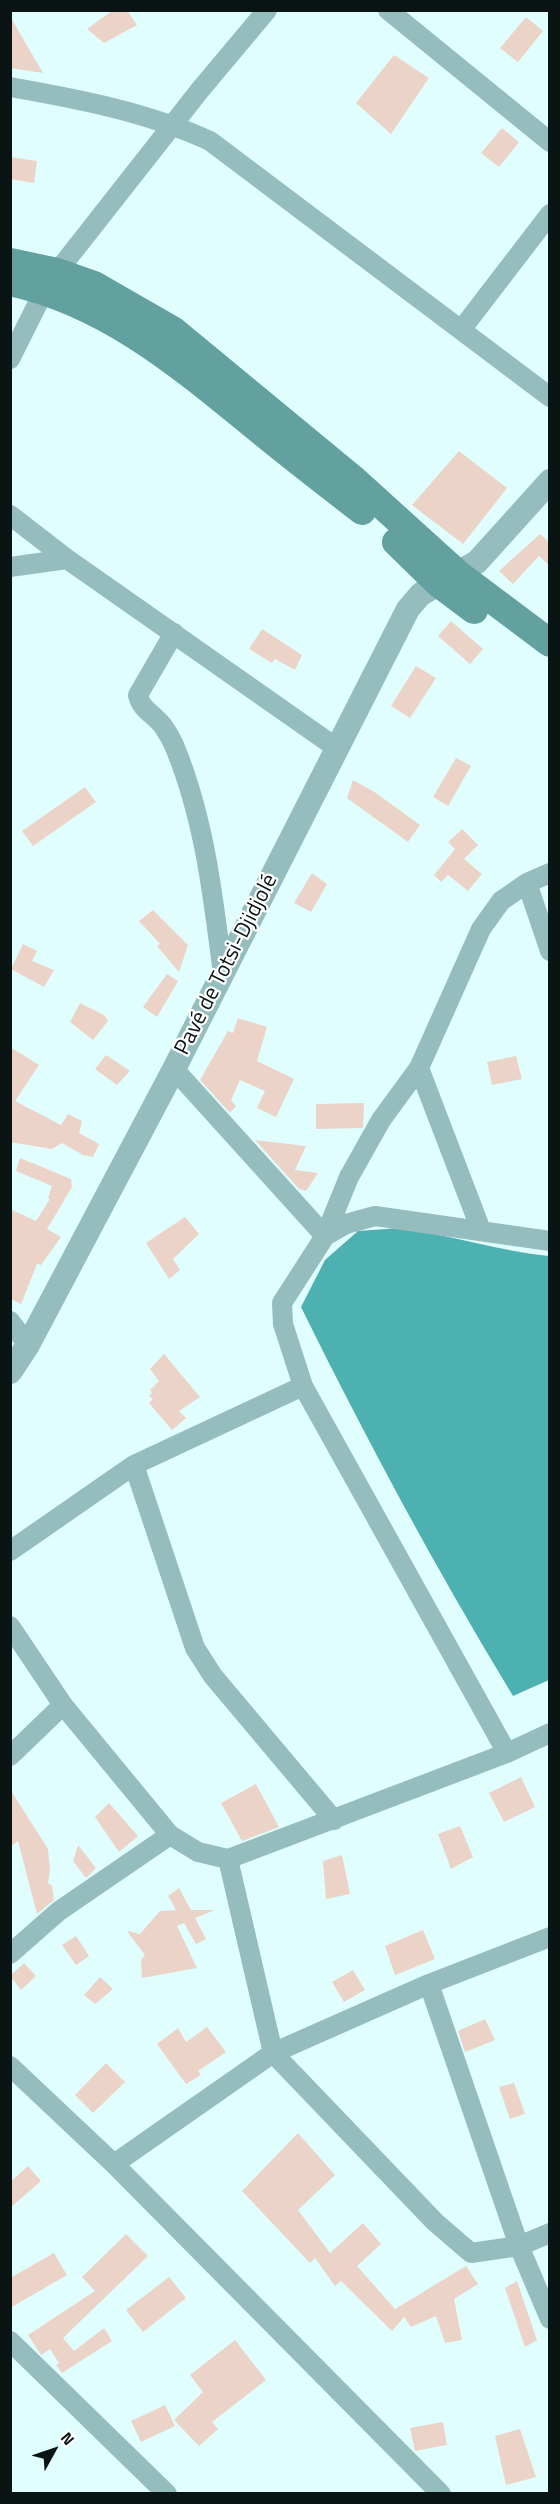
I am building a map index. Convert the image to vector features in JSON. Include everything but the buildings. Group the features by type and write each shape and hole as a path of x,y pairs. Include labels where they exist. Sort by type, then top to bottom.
{"main road":[{"path":"10,262 51,281 81,304 150,343 448,578 549,665"},
{"path":"10,282 51,281"},
{"path":"448,578 549,643"}],"street":[{"path":"10,359 51,281 173,124 267,10"},
{"path":"388,10 549,142"},
{"path":"10,87 103,105 173,124 210,141 549,397"},
{"path":"461,330 549,214"},
{"name":"Pavé de Totsi-Djidjolé","path":"10,1372 28,1345 174,1069 408,609 421,594 477,562 549,481"},
{"path":"10,515 67,559 338,748"},
{"path":"10,567 67,559"},
{"path":"174,633 138,695 140,704 162,726 175,748 196,806 210,870 223,974"},
{"path":"507,1753 303,1386 283,1324 282,1303 325,1236 349,1177 381,1120 419,1068 482,929 501,901 528,883 549,873"},
{"path":"528,883 549,951"},
{"path":"419,1068 481,1230"},
{"path":"174,1069 325,1236"},
{"path":"325,1236 346,1224 375,1216 549,1241"},
{"path":"10,1321 28,1345"},
{"path":"10,1551 134,1465 303,1386"},
{"path":"134,1465 195,1648 213,1676 334,1820"},
{"path":"10,1626 63,1705 170,1835 198,1852 228,1859 507,1753 549,1733"},
{"path":"10,1756 63,1705"},
{"path":"10,1954 59,1911 170,1835"},
{"path":"228,1859 273,2053 435,2222 471,2253 519,2246 549,2233"},
{"path":"114,2164 273,2053 429,1984 549,1937"},
{"path":"429,1984 519,2246 549,2319"},
{"path":"10,2066 114,2164 441,2493"},
{"path":"10,2341 167,2493"}],"water":[{"path":"400,1228 549,1256 549,1680 513,1696 402,1503 301,1307 325,1260 358,1231"}]}
